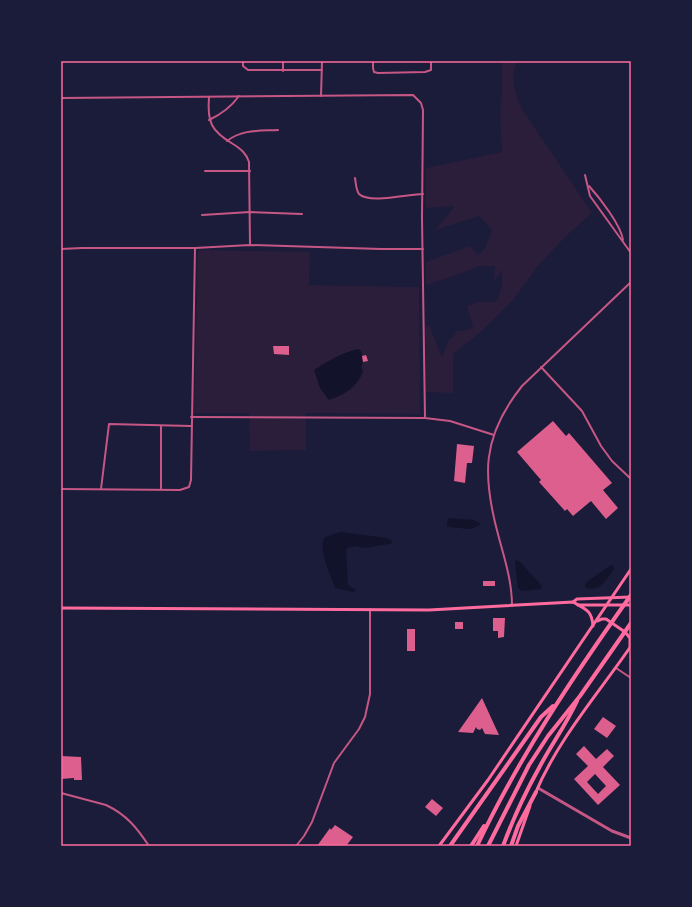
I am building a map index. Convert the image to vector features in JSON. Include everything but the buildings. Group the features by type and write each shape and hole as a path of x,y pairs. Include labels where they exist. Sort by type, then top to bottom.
{"highway":[{"path":"477,846 515,771 556,703 631,596"},
{"path":"488,846 529,765 548,736 580,696 631,622"},
{"path":"503,846 513,820 538,768 570,716 580,696"},
{"path":"450,846 541,717 556,703"},
{"path":"511,846 518,826 537,790"},
{"path":"470,846 492,814"}],"main road":[{"path":"439,846 488,780 614,597 631,568"},
{"path":"573,602 578,598 631,596"},
{"path":"61,608 429,610 573,602 590,613 593,626"},
{"path":"578,605 631,605"},
{"path":"516,846 537,790 570,731 631,647 630,638 625,632 609,620 602,619 596,622"}],"street":[{"path":"243,61 243,66 248,70 322,70"},
{"path":"282,70 283,61"},
{"path":"321,96 322,61"},
{"path":"372,61 372,68 374,72 378,73 425,72 431,70 430,61"},
{"path":"61,98 412,94 419,102 423,110 422,194 425,418"},
{"path":"209,120 221,114 232,105 239,96"},
{"path":"209,97 209,120 215,130 222,138 239,148 246,155 249,162 250,245"},
{"path":"227,141 232,136 242,132 278,130"},
{"path":"205,171 250,171"},
{"path":"585,175 590,196 631,253"},
{"path":"355,178 357,189 360,194 365,197 397,198 422,194"},
{"path":"588,185 603,203 622,234 623,240"},
{"path":"598,206 603,203"},
{"path":"202,215 250,212 302,214"},
{"path":"61,249 195,248 250,245 423,249"},
{"path":"61,489 186,489 189,486 191,480 195,248"},
{"path":"512,606 509,575 490,505 488,490 488,462 494,435 502,417 515,395 541,367 631,282"},
{"path":"541,367 582,411 601,446 612,461 631,479"},
{"path":"191,417 425,418 450,421 494,435"},
{"path":"101,489 109,424 191,426"},
{"path":"161,426 161,489"},
{"path":"296,846 312,822 334,763 359,729 365,717 370,694 370,609"},
{"path":"616,668 631,678"},
{"path":"537,790 612,831 631,838"},
{"path":"61,793 113,809 133,824 149,846"}],"shaded area":[{"path":"502,61 517,61 514,73 514,85 522,109 592,213 565,237 538,266 513,300 483,330 453,354 453,393 426,392 425,328 429,325 442,357 448,341 457,331 468,330 473,327 467,306 478,302 493,302 498,299 502,285 502,269 494,281 495,266 479,266 426,285 426,262 470,246 478,255 484,250 492,230 479,216 435,230 455,206 426,208 426,168 502,152 500,115"},
{"path":"200,250 310,252 309,285 419,287 420,414 306,413 306,450 250,451 249,413 194,413 198,252"},
{"path":"358,349 361,351 363,362 361,368 363,371 360,377 350,390 329,400 320,388 314,370 340,355"},
{"path":"448,519 473,520 480,523 480,525 471,529 449,527 447,526"},
{"path":"340,532 387,538 392,541 391,544 365,548 355,546 347,548 348,585 356,590 354,592 335,588 324,554 323,542 325,537"},
{"path":"516,560 520,562 542,586 541,589 522,591 518,588 515,563"},
{"path":"613,565 614,569 603,584 591,589 586,588 585,585 588,581"}]}
